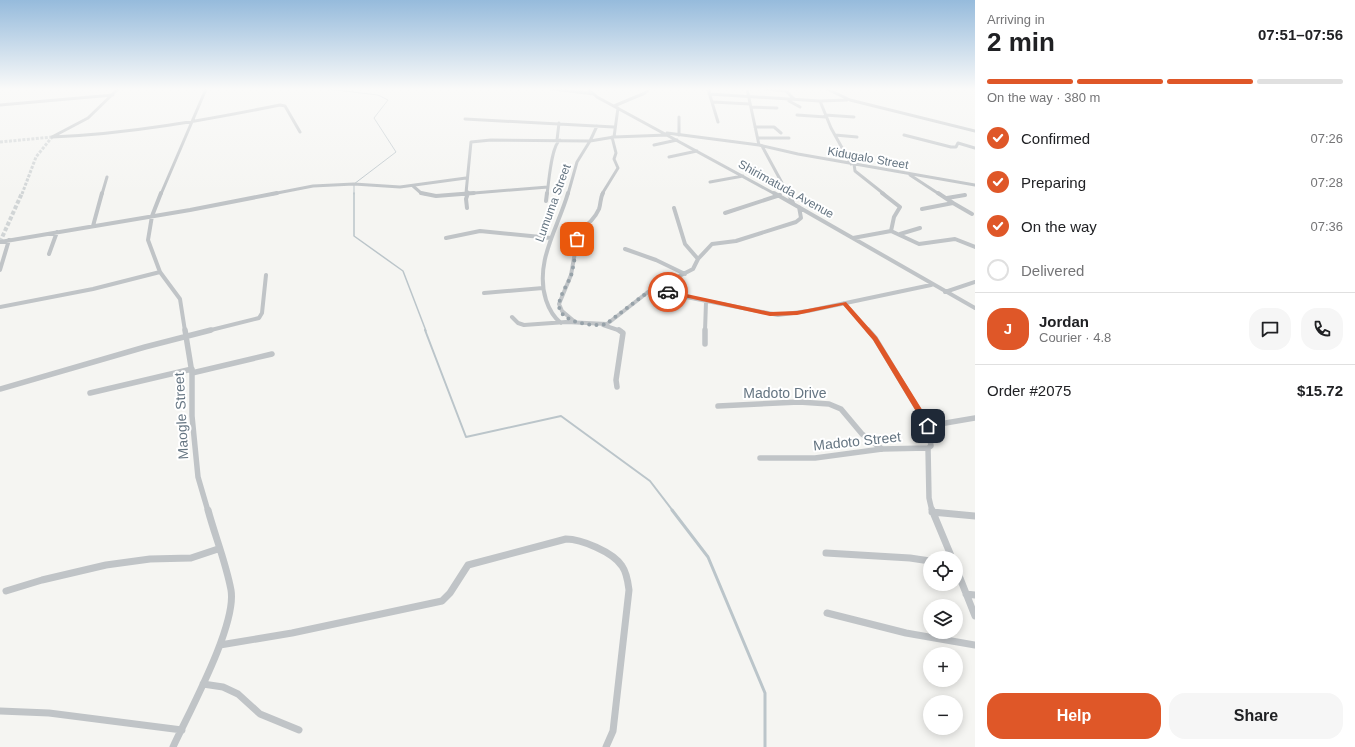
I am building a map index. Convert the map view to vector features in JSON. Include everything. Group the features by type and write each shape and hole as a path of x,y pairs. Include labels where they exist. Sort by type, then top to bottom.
{"street":[{"path":"77,124 52,137 183,124"},
{"name":"Maogle Street","path":"173,747 220,645 230,616 232,592 218,549 198,477 194,455 192,371 180,299 160,272 148,240 152,216 191,124"},
{"path":"295,124 300,132"},
{"path":"546,201 554,150 558,140 558,124"},
{"path":"569,124 614,127"},
{"path":"575,322 562,311 559,304 571,274 579,230 589,224 599,208 600,198 618,168 614,160 616,153 613,137 614,124"},
{"name":"Shirimatuda Avenue","path":"647,124 780,195 931,285 975,308"},
{"path":"679,124 679,135"},
{"path":"754,124 761,145 794,204"},
{"path":"829,124 855,171 900,207 894,217 891,231"},
{"path":"943,124 975,132"},
{"path":"953,124 975,128"},
{"name":"Lumuma Street","path":"561,323 551,312 543,288 543,261 581,155 597,126"},
{"path":"755,127 774,127 781,133"},
{"name":"Kidugalo Street","path":"664,133 761,145 798,154 975,185"},
{"path":"467,208 466,178 471,144 474,140 590,141 613,137 668,135"},
{"path":"835,135 857,137"},
{"path":"904,135 956,147 956,144 958,143 975,148"},
{"path":"758,138 789,138"},
{"path":"654,145 677,140"},
{"path":"669,157 697,151"},
{"path":"908,174 972,214"},
{"path":"93,226 107,176"},
{"path":"710,182 743,176"},
{"path":"0,242 313,186 354,184 389,188 414,186 449,179 466,178"},
{"path":"414,186 421,193 431,196 548,187"},
{"path":"725,213 780,195"},
{"path":"947,198 965,196"},
{"path":"922,209 953,203"},
{"path":"601,325 612,321 648,292 693,269 698,259 712,244 736,242 796,222 801,218 799,207"},
{"path":"674,208 685,244 698,259"},
{"path":"900,234 920,228"},
{"path":"446,238 480,231 551,238"},
{"path":"853,238 891,231 919,244 955,239 975,247"},
{"path":"49,254 57,232"},
{"path":"0,270 9,240"},
{"path":"625,250 656,260 685,274"},
{"path":"0,307 93,289 160,272"},
{"path":"0,389 187,336 259,318 262,314 266,275"},
{"path":"945,292 975,282"},
{"path":"655,288 706,302 778,315 808,311 931,285"},
{"path":"484,293 543,288"},
{"path":"705,344 706,302"},
{"path":"844,303 875,338 928,426 932,441 931,446 928,448 932,512 949,551"},
{"path":"512,317 518,324 524,325 575,322 612,327 623,333 616,380 618,387"},
{"path":"90,393 272,354"},
{"name":"Madoto Drive","path":"718,406 828,403 837,406 845,413 863,435 882,449"},
{"path":"928,426 975,418"},
{"name":"Madoto Street","path":"760,458 815,458 882,449 928,448"},
{"path":"932,512 975,516"},
{"path":"220,645 292,633 442,601 448,597 460,572 468,565 556,540 575,539 615,558 622,565 626,574 629,590 613,731 606,747"},
{"path":"6,591 42,580 106,565 150,559 191,558 218,549"},
{"path":"826,553 923,560"},
{"path":"963,586 975,616"},
{"path":"966,594 975,596"},
{"path":"827,613 906,633 975,645"},
{"path":"203,684 223,687 238,694 260,714 299,730"},
{"path":"0,711 49,713 182,730"}],"waterway":[{"path":"378,124 396,152 354,184 354,236 403,271 426,331"},
{"path":"425,330 466,437 561,416 650,481 673,511"},
{"path":"672,510 708,557 765,693 765,747"}],"tunnel":[{"path":"0,142 52,137 36,157 22,194"},
{"path":"0,242 22,193"}],"way so far":[{"path":"577,239 571,274 559,304 566,316 575,322 601,325 606,324 655,288 668,292"}],"route":[{"path":"668,292 751,311 778,315 797,313 844,303 882,348 928,426"}]}
